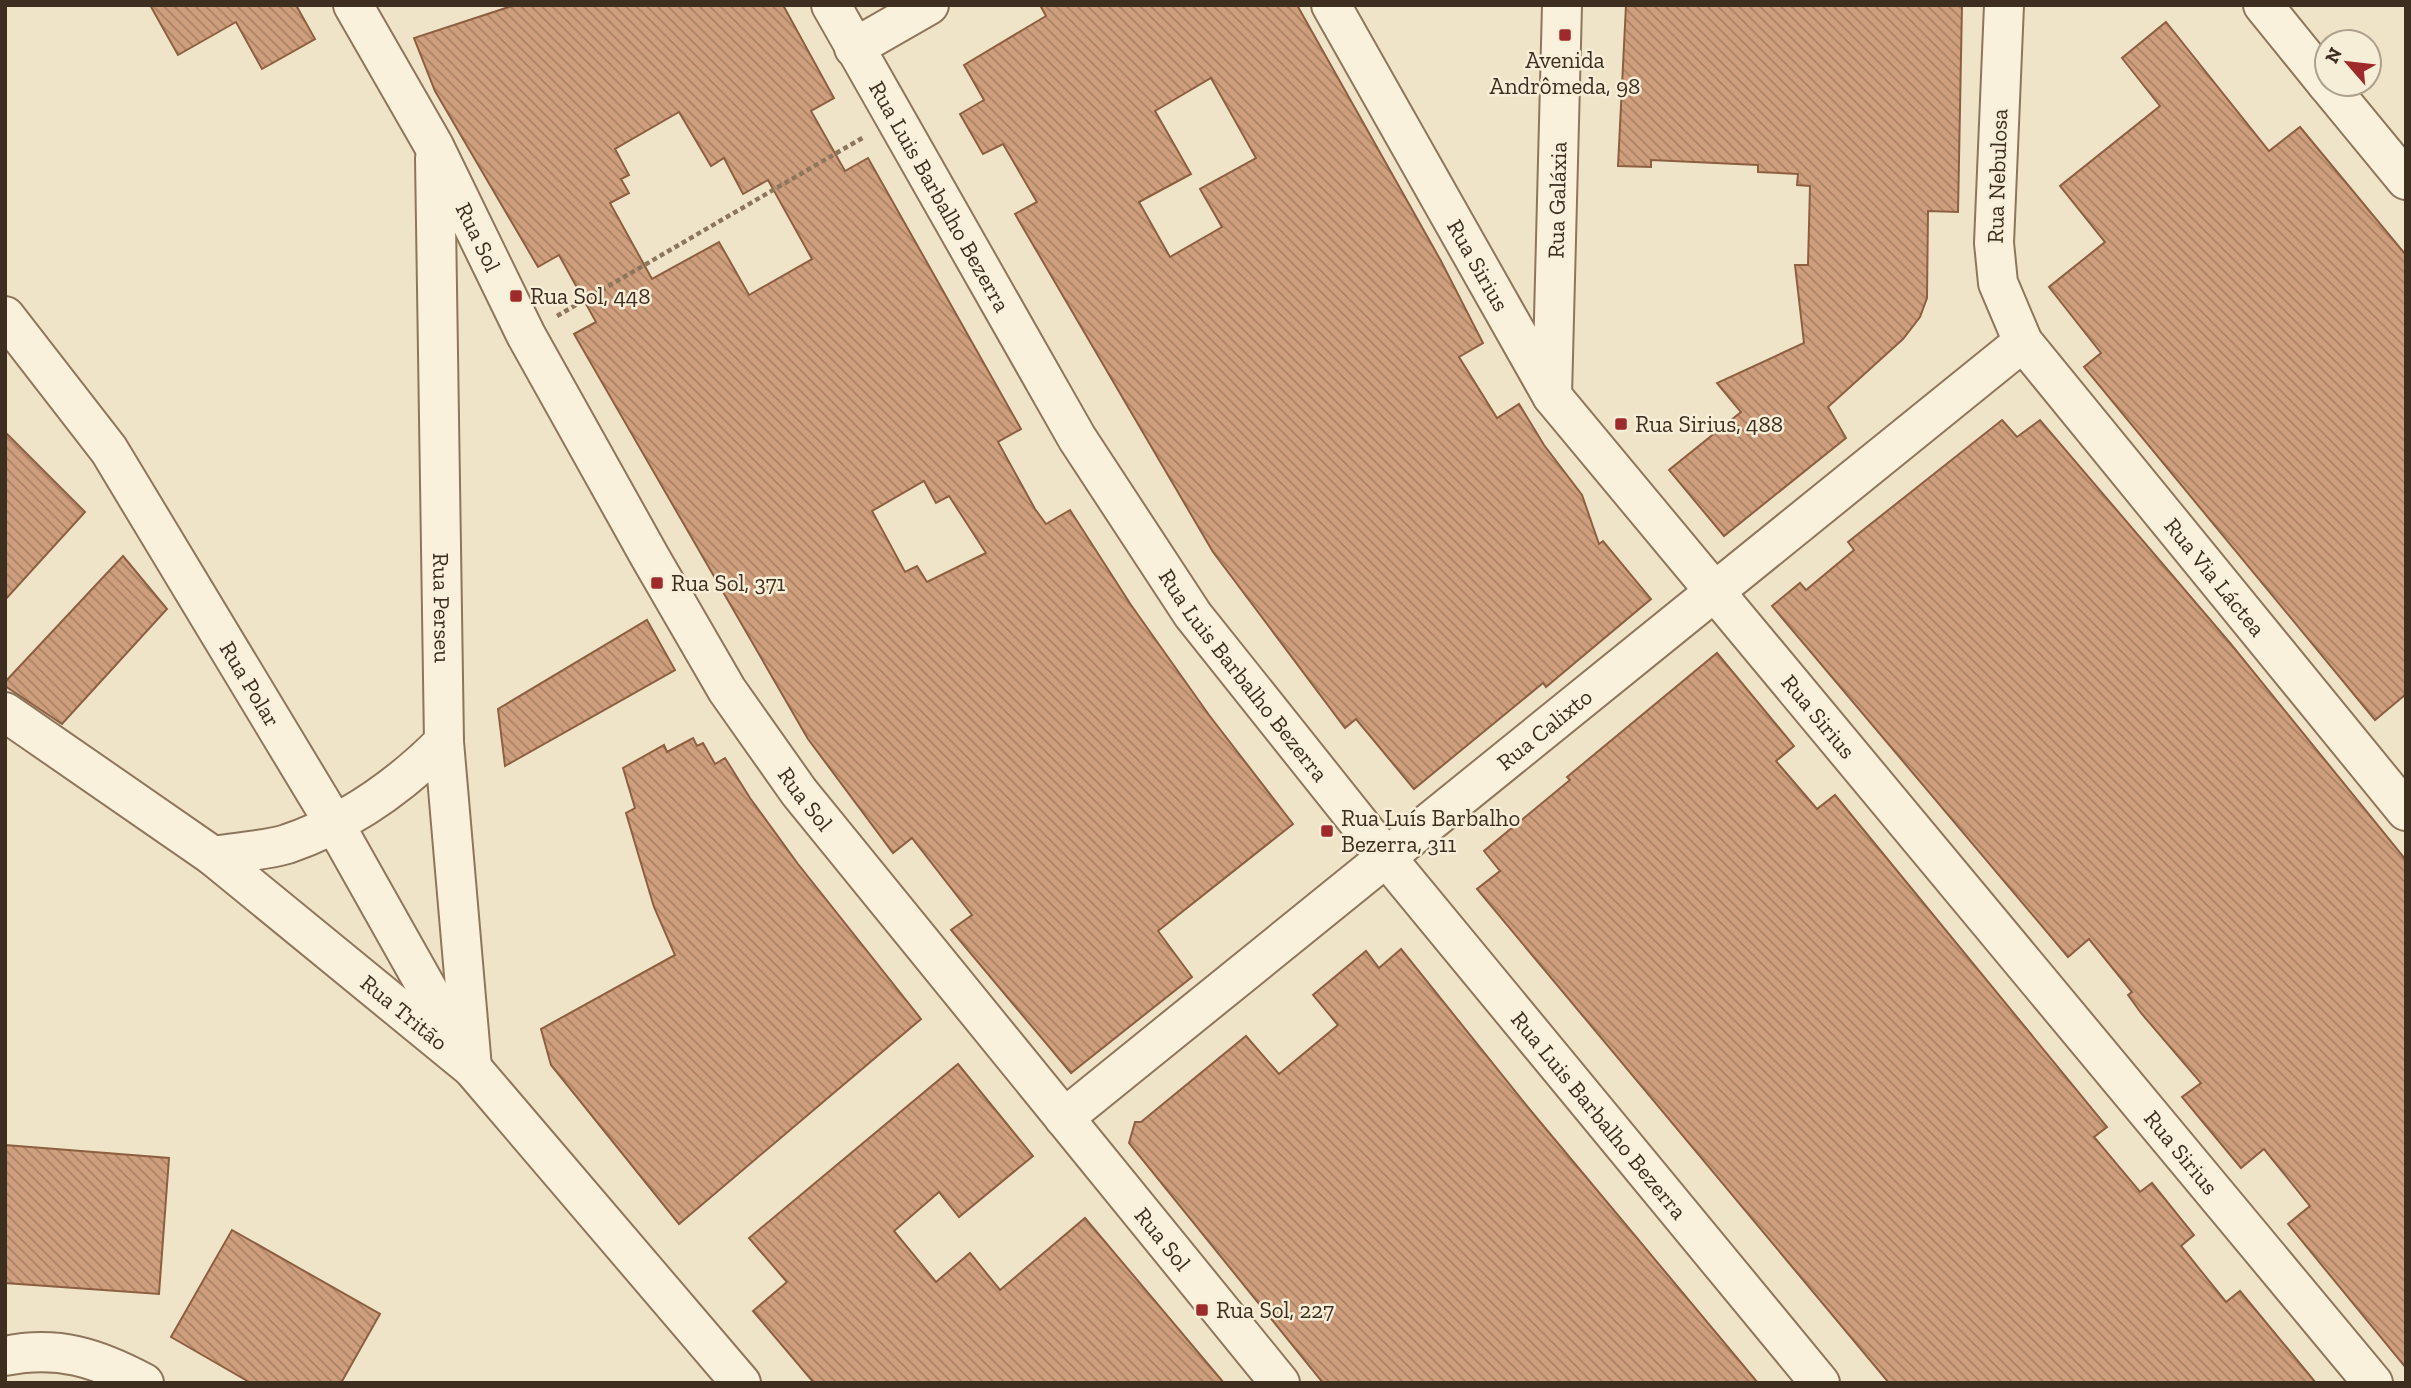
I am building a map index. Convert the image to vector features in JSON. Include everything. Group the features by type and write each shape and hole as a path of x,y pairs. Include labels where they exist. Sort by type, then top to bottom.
{"street":[{"name":"Rua Luis Barbalho Bezerra","path":"831,5 1077,438 1193,615 1386,857 1820,1383"},
{"path":"854,48 929,5"},
{"name":"Rua Sirius","path":"1331,5 1552,396 2373,1383"},
{"name":"Rua Galáxia","path":"1552,396 1562,5"},
{"name":"Rua Nebulosa","path":"2004,5 1994,243 1998,283 2023,342"},
{"path":"2263,5 2313,67"},
{"name":"Rua Sol","path":"359,10 435,146 526,335 727,690 799,792 1280,1383"},
{"path":"2339,98 2406,180"},
{"name":"Rua Perseu","path":"435,146 444,742 472,1068"},
{"name":"Rua Polar","path":"5,316 109,450 334,823 472,1068"},
{"name":"Rua Calixto","path":"1064,1118 2023,342"},
{"name":"Rua Via Láctea","path":"2023,342 2406,811"},
{"name":"Rua Tritão","path":"5,712 213,856 472,1068 741,1383"},
{"path":"213,856 286,844 334,823 379,800 415,772 444,742"},
{"path":"5,1356 34,1350 104,1361 144,1383"}],"path":[{"path":"526,335 895,119"}],"building":[{"path":"150,5 296,5 315,39 262,69 236,22 178,55"},
{"path":"515,5 783,5 834,98 811,111 845,171 868,158 1021,429 998,442 1035,509 1046,524 1070,510 1131,605 1209,715 1293,824 1158,931 1192,977 1071,1073 951,930 972,915 912,838 893,853 808,739 574,334 596,322 559,255 538,267 435,91 414,38","holes":["679,112 711,166 724,158 743,194 768,180 812,259 749,295 719,242 652,279 610,203 629,193 621,179 629,175 615,149","924,481 936,503 949,496 986,553 927,582 917,566 905,572 872,511"]},
{"path":"1040,5 1297,5 1441,261 1483,343 1459,357 1497,418 1519,404 1544,445 1582,495 1599,544 1603,541 1651,599 1546,687 1543,683 1414,789 1356,719 1345,728 1213,552 1015,214 1037,202 1003,144 983,154 960,114 984,100 964,65 1046,16","holes":["1211,78 1256,158 1200,189 1222,227 1170,257 1139,202 1191,174 1155,111"]},
{"path":"1626,5 1962,5 1958,212 1928,211 1927,298 1920,317 1903,339 1828,407 1846,438 1724,536 1669,470 1741,412 1717,383 1804,343 1795,265 1808,265 1810,186 1797,185 1798,174 1758,172 1758,165 1651,160 1651,167 1618,166"},
{"path":"2166,22 2269,151 2300,127 2406,255 2406,694 2375,720 2084,367 2101,353 2049,287 2105,242 2060,186 2160,106 2122,58"},
{"path":"2002,420 2017,437 2040,420 2230,643 2406,860 2406,1368 2288,1224 2310,1206 2264,1149 2241,1168 2182,1097 2201,1083 2141,1013 2128,995 2132,992 2089,939 2068,957 1772,606 1800,583 1806,590 1854,550 1848,542"},
{"path":"5,432 85,512 5,600"},
{"path":"123,556 167,609 62,724 5,686 5,682"},
{"path":"647,620 675,670 505,766 498,709"},
{"path":"1717,653 1794,746 1776,761 1817,809 1835,795 2107,1127 2094,1137 2140,1192 2152,1183 2194,1235 2181,1246 2226,1302 2240,1291 2316,1383 1889,1383 1477,889 1500,871 1484,851 1570,780 1567,777"},
{"path":"693,738 697,746 703,743 715,764 725,758 798,864 921,1019 679,1224 551,1065 541,1029 675,955 654,907 626,813 635,808 623,768 664,745 667,752"},
{"path":"1401,949 1531,1111 1758,1383 1323,1383 1129,1143 1135,1122 1141,1122 1246,1036 1279,1074 1338,1025 1313,995 1366,951 1379,968"},
{"path":"958,1064 1033,1156 959,1217 939,1192 894,1231 936,1282 970,1253 1000,1290 1085,1218 1224,1383 814,1383 753,1311 787,1282 749,1238"},
{"path":"5,1145 169,1158 159,1294 5,1283"},
{"path":"232,1230 380,1314 341,1383 251,1383 171,1337"}],"place":[{"name":"Avenida Andrômeda, 98","path":"1565,35"},
{"name":"Rua Sol, 448","path":"516,296"},
{"name":"Rua Sirius, 488","path":"1621,424"},
{"name":"Rua Sol, 371","path":"657,583"},
{"name":"Rua Luís Barbalho Bezerra, 311","path":"1327,831"},
{"name":"Rua Sol, 227","path":"1202,1310"}]}
